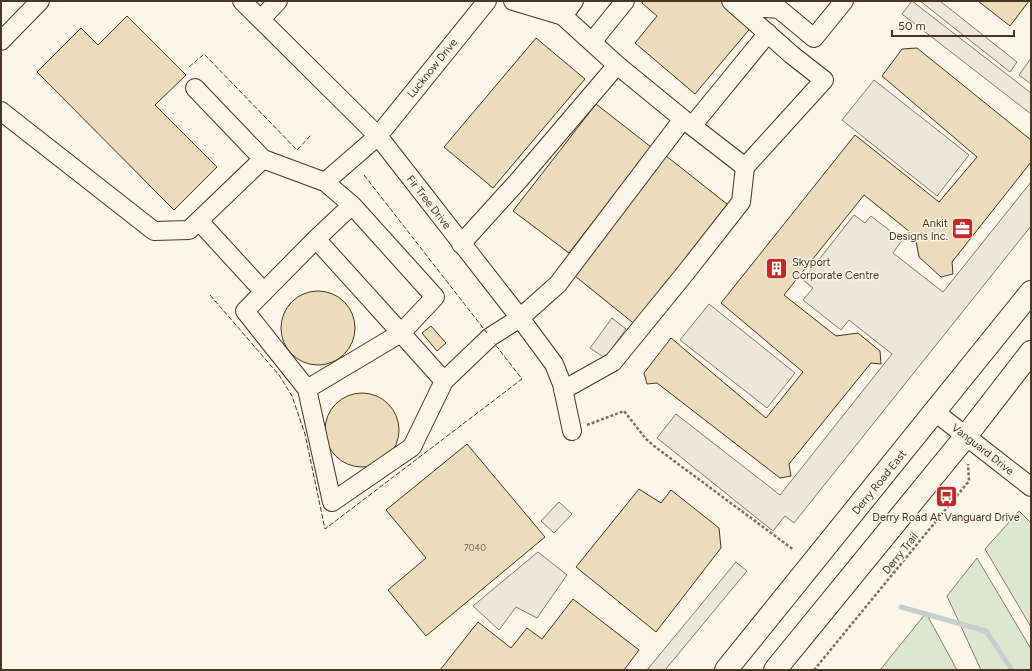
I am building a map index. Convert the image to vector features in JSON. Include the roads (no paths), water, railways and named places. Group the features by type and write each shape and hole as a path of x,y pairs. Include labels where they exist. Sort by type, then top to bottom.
{"main road":[{"name":"Derry Road East","path":"726,670 1031,292"},
{"path":"775,670 966,436 1031,352"}],"street":[{"path":"1,41 40,1"},
{"name":"Fir Tree Drive","path":"242,1 378,136 520,318 554,364 563,390 572,431"},
{"path":"261,19 278,1"},
{"name":"Lucknow Drive","path":"325,182 378,136 487,1"},
{"path":"513,1 559,8 574,1"},
{"path":"592,42 625,1"},
{"path":"734,3 782,5 814,38 844,1"},
{"path":"563,390 612,362 687,271 741,202 745,167 824,80 768,34 734,3"},
{"path":"559,8 617,65 745,167"},
{"path":"352,205 245,311 307,389 332,502 412,447 444,381 490,337 520,318 558,284 687,122 768,34"},
{"path":"461,244 520,180 617,65"},
{"path":"195,88 263,159 325,182 352,205 435,297 401,333 307,389"},
{"path":"1,111 154,231 189,230 263,159"},
{"path":"199,221 264,292"},
{"path":"316,239 444,381"},
{"name":"Vanguard Drive","path":"935,412 1031,487"}],"waterway":[{"path":"901,607 986,631 1012,670"}],"place":[{"name":"Ankit Designs Inc.","path":"963,229"},
{"name":"Skyport Corporate Centre","path":"777,268"},
{"name":"Derry Road At Vanguard Drive","path":"946,497"}]}
